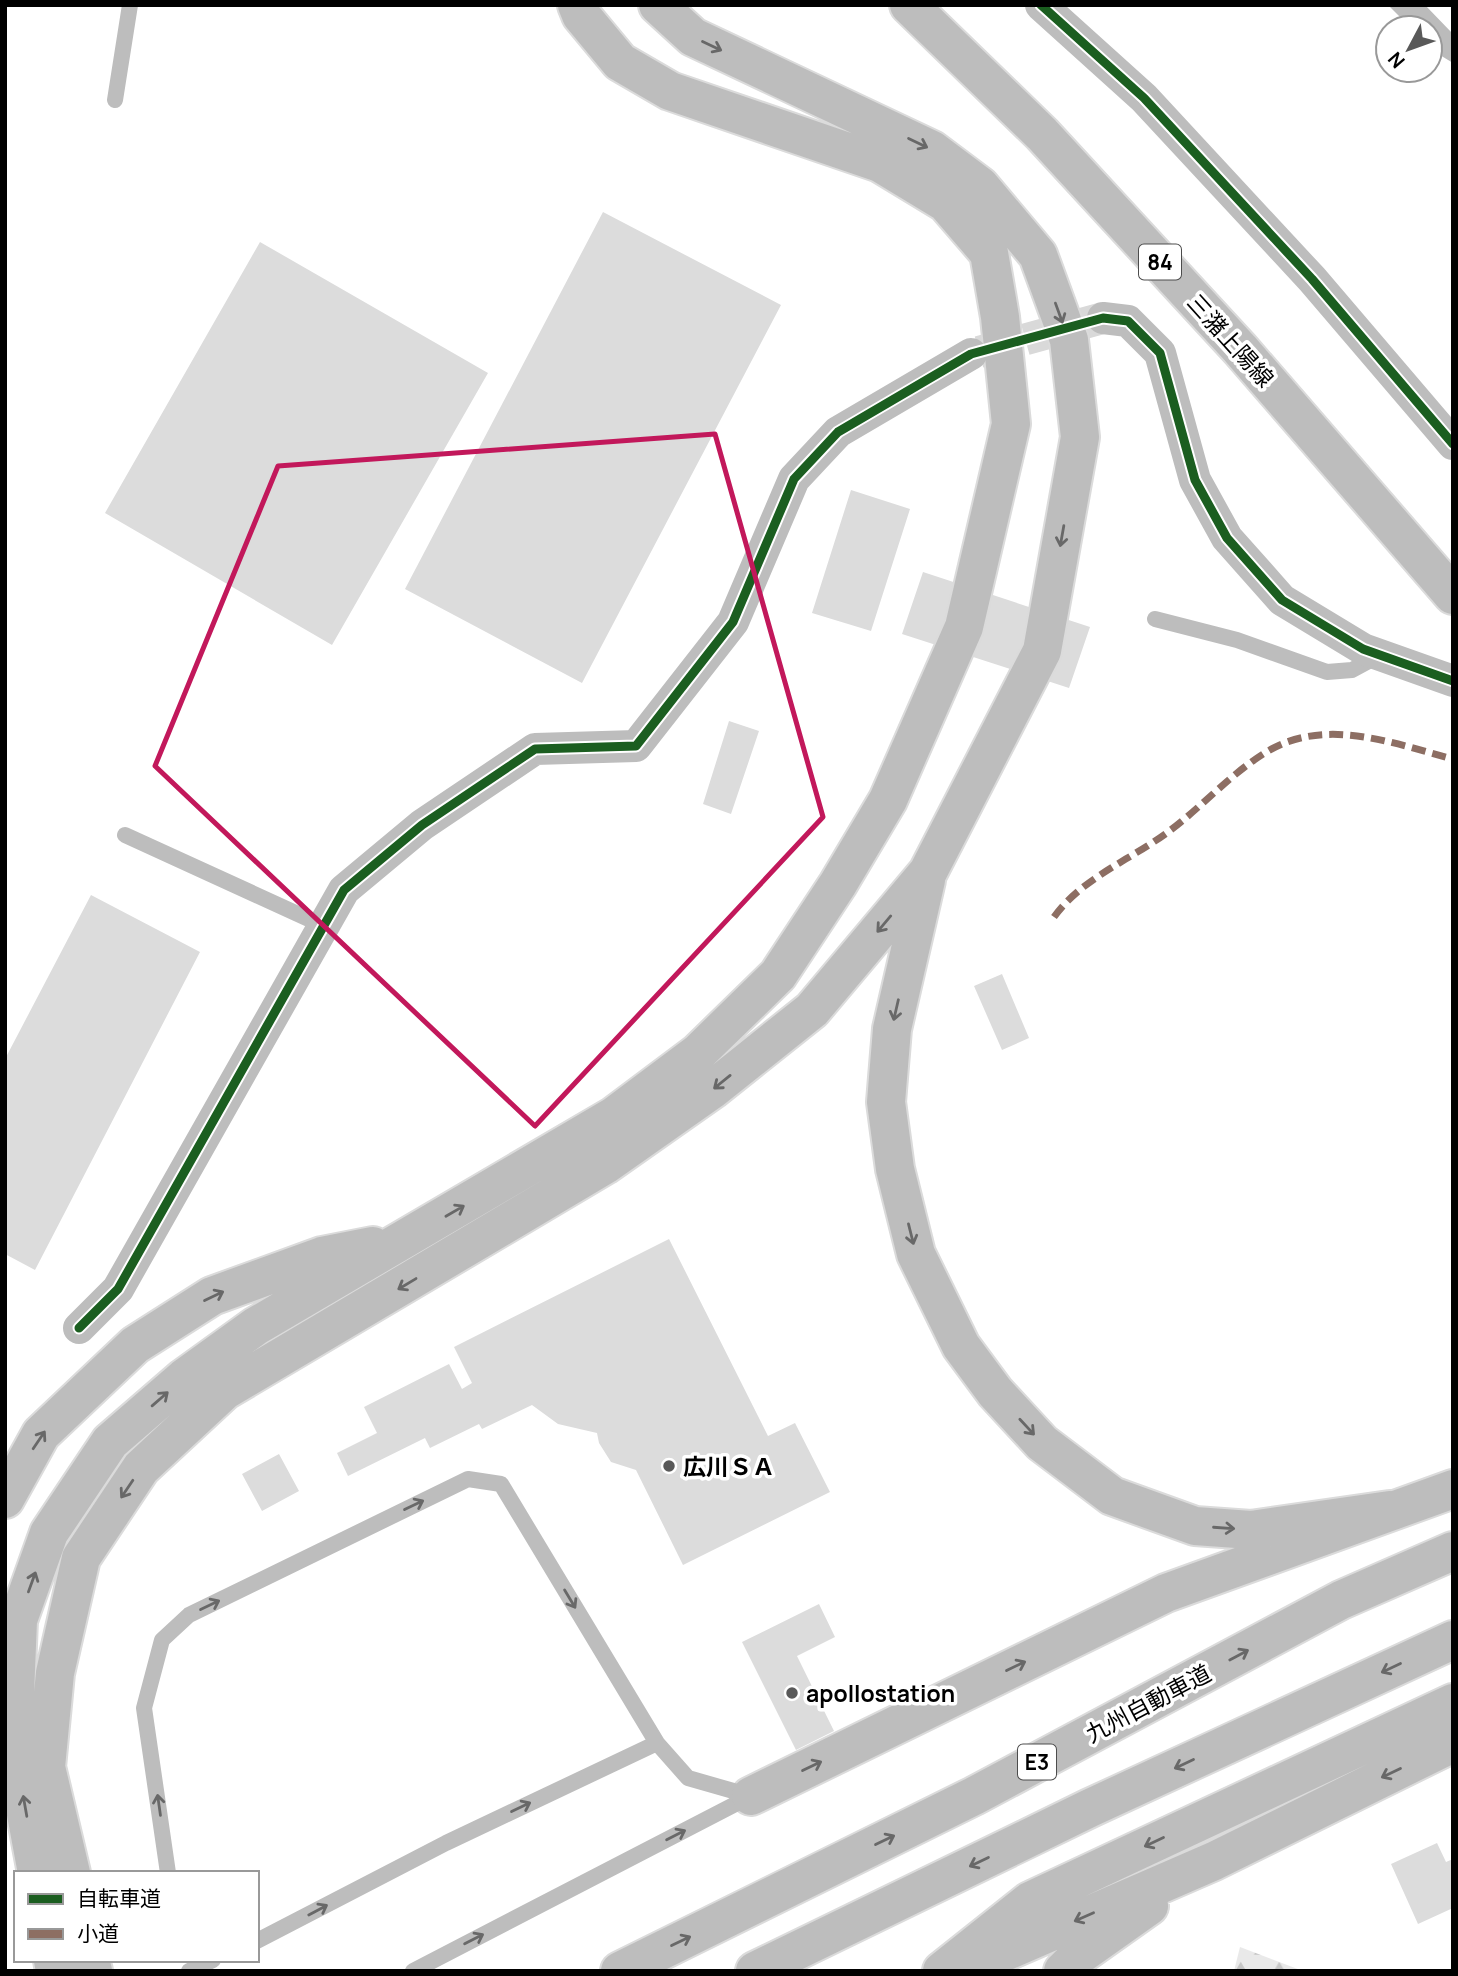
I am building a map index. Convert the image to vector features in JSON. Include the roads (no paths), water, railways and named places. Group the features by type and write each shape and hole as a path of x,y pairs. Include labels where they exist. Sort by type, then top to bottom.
{"main road":[{"path":"37,1871 13,1744 18,1620 49,1533 110,1442 184,1378 256,1326 614,1116 698,1053 778,975 888,800 964,627 1011,424 1000,317 989,253 946,203 880,163 670,91 620,62 581,15 578,5"},
{"path":"71,1871 46,1767 55,1673 81,1558 141,1468 224,1391 605,1165 713,1089 812,1010 928,872 1042,651 1080,438 1069,340 1038,255 980,186 932,150 693,37 658,5"},
{"name":"三潴上陽線","path":"909,5 1042,134 1240,349 1453,595"},
{"path":"928,872 892,1028 886,1102 895,1169 916,1254 961,1346 995,1392 1042,1443 1112,1496 1195,1526 1251,1530 1390,1510"},
{"path":"5,1499 41,1434 135,1345 212,1296 322,1256 409,1238"},
{"path":"751,1796 1166,1593 1453,1489"},
{"name":"九州自動車道","path":"620,1971 974,1796 1341,1600 1453,1551"},
{"path":"755,1971 1090,1808 1453,1640"},
{"path":"942,1971 1030,1900 1453,1703"},
{"path":"961,1971 1213,1861 1453,1744"},
{"path":"1063,1971 1077,1957 1213,1861"}],"street":[{"path":"1041,5 1144,99 1181,138 1312,279 1453,444"},
{"path":"1103,318 1128,321 1160,353 1195,480 1227,538 1282,600 1363,649 1453,681"},
{"path":"79,1328 118,1289 344,890 422,825 535,749 636,746 733,622 794,479 838,432 971,354"}],"lane":[{"path":"115,100 130,5"},
{"path":"1155,619 1237,640 1327,672 1352,670 1381,655"},
{"path":"125,835 324,926"},
{"path":"168,1871 144,1708 162,1640 190,1615 468,1479 501,1484 657,1743 688,1778 751,1796"},
{"path":"259,1940 446,1843 657,1743"},
{"path":"413,1971 751,1796"},
{"path":"189,1971 209,1962"}],"tunnel":[{"path":"979,352 1103,318"}],"place":[{"name":"広川ＳＡ","path":"669,1466"},
{"name":"apollostation","path":"792,1693"}]}
